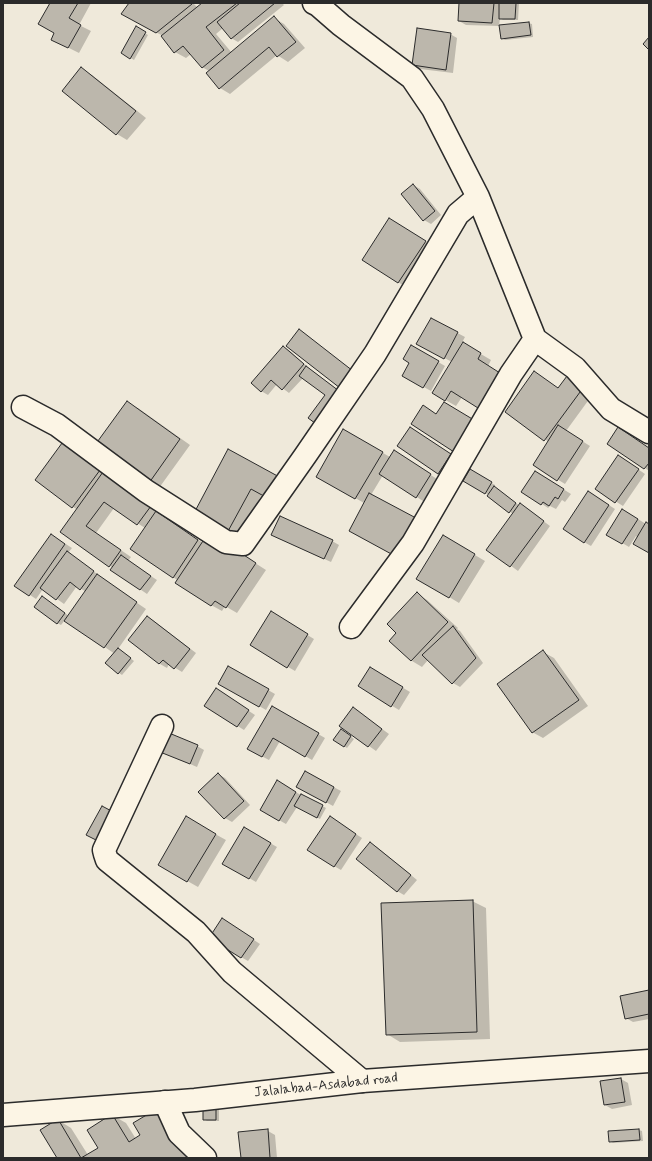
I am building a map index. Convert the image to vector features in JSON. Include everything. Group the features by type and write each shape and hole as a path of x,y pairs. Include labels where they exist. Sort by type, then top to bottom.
{"street":[{"path":"314,3 412,78 433,109 478,197 535,339 575,368 611,409 649,432"},
{"path":"24,407 57,426 146,491 226,542 243,544 301,463 375,354 458,214 478,197"},
{"path":"351,627 413,543 507,381 535,339"},
{"path":"162,726 104,850 107,860 196,932 232,972 362,1081"},
{"name":"Jalalabad-Asdabad road","path":"3,1114 195,1100 362,1081 649,1061"},
{"path":"165,1102 179,1133 205,1158"}],"building":[{"path":"50,3 78,3 69,18 81,25 68,48 51,40 54,33 38,24"},
{"path":"129,3 192,4 156,33 121,14"},
{"path":"202,3 237,3 206,27 224,50 202,68 183,46 174,53 161,36"},
{"path":"240,3 275,3 231,39 217,22"},
{"path":"459,3 494,3 492,23 458,21"},
{"path":"499,3 516,3 515,19 499,19"},
{"path":"274,16 296,42 277,57 269,47 219,89 206,73"},
{"path":"529,22 531,35 501,39 499,25"},
{"path":"136,26 146,32 130,59 121,53"},
{"path":"417,28 451,33 446,70 412,65"},
{"path":"649,37 649,50 643,44"},
{"path":"81,67 136,111 116,135 62,91"},
{"path":"413,184 435,211 423,221 401,194"},
{"path":"389,218 426,241 398,283 362,260"},
{"path":"431,318 458,332 444,359 416,344"},
{"path":"299,329 353,371 340,388 286,346"},
{"path":"463,342 481,353 478,359 500,373 478,408 451,391 445,401 432,393"},
{"path":"411,345 439,361 423,388 402,376 409,363 403,359"},
{"path":"283,346 304,364 282,390 271,380 261,392 251,383"},
{"path":"306,366 343,394 319,426 308,418 325,395 299,376"},
{"path":"534,371 558,388 567,376 583,388 544,441 505,412"},
{"path":"127,401 180,439 149,483 95,445"},
{"path":"444,402 474,420 454,452 411,424 423,405 436,414"},
{"path":"558,425 583,441 557,481 533,465"},
{"path":"410,427 451,454 438,474 397,446"},
{"path":"618,427 649,448 649,463 644,469 607,444"},
{"path":"343,429 383,452 355,499 316,477"},
{"path":"65,439 103,466 72,508 35,480"},
{"path":"228,449 283,479 271,500 251,489 227,533 193,515"},
{"path":"394,450 431,474 416,498 379,474"},
{"path":"618,455 639,469 615,503 595,489"},
{"path":"470,469 492,482 485,494 463,481"},
{"path":"535,471 564,489 558,499 555,497 549,506 543,502 541,505 521,492"},
{"path":"103,472 151,506 137,525 104,502 86,526 121,550 109,567 60,532"},
{"path":"494,486 516,503 509,513 487,496"},
{"path":"588,491 609,505 584,543 563,529"},
{"path":"369,493 416,518 395,556 349,531"},
{"path":"520,503 544,521 510,567 486,550"},
{"path":"622,509 638,519 622,544 606,535"},
{"path":"156,511 198,540 173,578 130,549"},
{"path":"280,516 333,540 324,559 271,535"},
{"path":"646,522 649,524 649,553 633,544"},
{"path":"209,532 256,563 226,608 215,601 211,606 175,583"},
{"path":"51,534 65,544 29,596 14,586"},
{"path":"443,535 475,554 449,598 416,579"},
{"path":"67,551 94,571 80,590 70,582 56,600 40,588"},
{"path":"121,555 151,576 140,590 110,570"},
{"path":"97,574 137,602 104,648 64,621"},
{"path":"417,592 448,622 411,661 389,641 396,633 387,624"},
{"path":"42,596 65,613 57,624 34,607"},
{"path":"271,611 308,634 287,668 250,645"},
{"path":"147,616 190,649 174,669 163,660 159,664 128,640"},
{"path":"453,626 476,658 452,684 422,655"},
{"path":"118,648 131,658 118,674 105,663"},
{"path":"543,650 579,700 532,733 497,684"},
{"path":"228,666 269,689 259,707 218,684"},
{"path":"370,667 403,687 391,707 358,686"},
{"path":"216,688 249,710 237,727 204,706"},
{"path":"272,706 319,733 305,757 273,738 262,757 247,749"},
{"path":"353,707 382,729 368,747 339,726"},
{"path":"341,729 351,736 344,747 333,740"},
{"path":"169,733 198,745 190,764 160,752"},
{"path":"305,771 334,787 326,803 296,787"},
{"path":"218,773 244,801 224,819 198,792"},
{"path":"277,780 296,792 279,821 260,810"},
{"path":"301,794 323,805 317,818 294,806"},
{"path":"102,806 119,815 104,844 86,835"},
{"path":"186,816 216,834 187,882 158,865"},
{"path":"330,816 356,834 334,867 307,850"},
{"path":"244,827 271,843 249,879 222,864"},
{"path":"370,842 411,875 397,892 356,859"},
{"path":"473,900 477,1032 386,1035 381,903"},
{"path":"222,918 254,939 241,958 209,938"},
{"path":"649,990 649,1014 625,1019 620,996"},
{"path":"621,1078 625,1102 604,1105 600,1081"},
{"path":"203,1101 216,1101 216,1120 203,1120"},
{"path":"160,1107 192,1158 81,1158 98,1148 87,1130 112,1114 129,1142 140,1135 133,1123"},
{"path":"58,1119 81,1158 57,1158 40,1130"},
{"path":"268,1129 270,1158 241,1158 238,1132"},
{"path":"639,1129 640,1140 609,1142 608,1131"}]}
